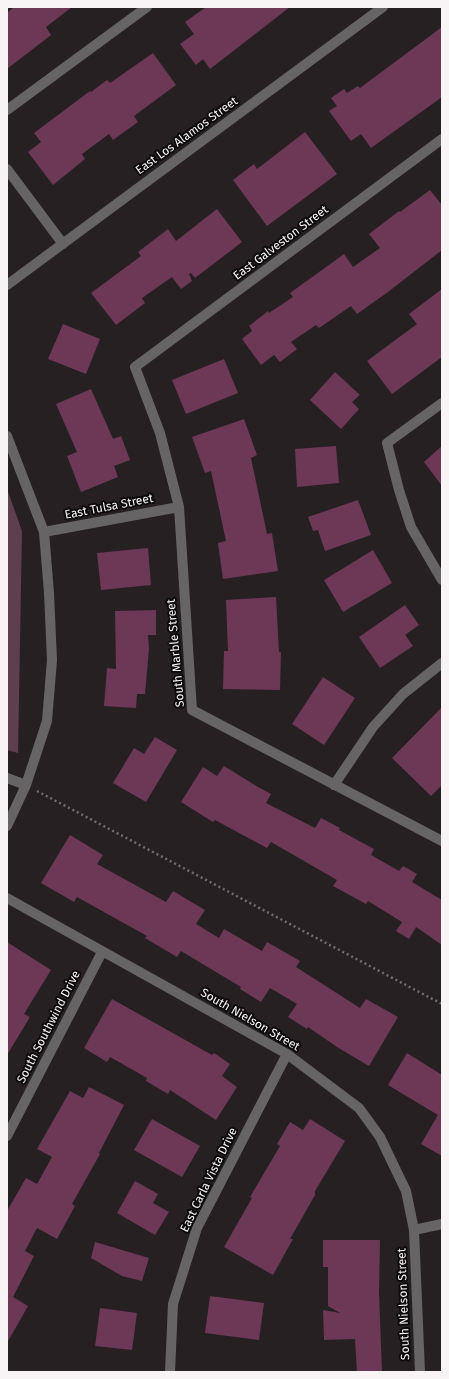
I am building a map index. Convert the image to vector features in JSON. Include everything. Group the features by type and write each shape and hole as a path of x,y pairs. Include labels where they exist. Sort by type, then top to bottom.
{"street":[{"path":"7,110 147,7"},
{"name":"East Los Alamos Street","path":"7,286 383,7"},
{"name":"East Galveston Street","path":"135,367 442,139"},
{"path":"7,169 63,244"},
{"name":"South Marble Street","path":"135,367 160,433 179,507 192,710 442,841"},
{"path":"442,403 387,443 399,490 411,527 442,580"},
{"path":"7,436 44,532 52,660 47,721 26,785 7,826"},
{"name":"East Tulsa Street","path":"44,532 179,507"},
{"path":"334,785 373,727 403,694 442,663"},
{"path":"7,778 26,785"},
{"name":"South Nielson Street","path":"7,898 287,1054 359,1108 380,1137 406,1191 414,1230 420,1372"},
{"name":"South Southwind Drive","path":"7,1136 102,952"},
{"name":"East Carla Vista Drive","path":"170,1372 173,1304 198,1228 287,1054"},
{"path":"414,1230 442,1224"}],"path":[{"path":"26,785 442,1004"}],"shaded area":[{"path":"7,489 22,531 18,753 7,750"}],"building":[{"path":"14,7 72,7 46,27 51,35 7,69 7,13"},
{"path":"206,7 290,7 210,69 203,59 196,65 180,44 194,34 185,22"},
{"path":"442,27 442,97 371,148 361,134 351,141 329,111 337,106 331,98 344,89 347,93 358,86 360,88"},
{"path":"153,53 176,85 134,116 138,122 113,140 109,134 82,154 85,159 53,185 28,152 41,142 34,133 90,91 91,92 107,80 110,83"},
{"path":"305,132 337,174 267,226 233,180 254,164 257,169"},
{"path":"430,190 442,205 442,250 357,314 351,306 319,328 316,325 291,342 297,349 280,362 274,355 261,365 242,339 252,331 249,326 268,311 269,313 293,297 290,293 344,254 353,267 380,248 369,234"},
{"path":"217,209 242,242 195,278 191,273 189,274 192,281 181,289 172,277 142,298 145,303 116,325 91,293 141,256 138,252 168,229 176,241"},
{"path":"442,289 442,357 392,394 367,361 417,324 409,314"},
{"path":"63,324 100,339 86,374 48,359"},
{"path":"224,359 238,393 186,414 172,380"},
{"path":"335,372 360,395 352,402 359,409 341,429 310,400"},
{"path":"91,389 113,439 121,436 130,460 114,466 118,477 81,492 67,456 77,452 56,404"},
{"path":"244,419 257,455 251,458 267,534 272,533 278,571 223,579 218,543 226,541 211,471 205,473 192,437"},
{"path":"336,446 339,483 297,487 295,449"},
{"path":"442,446 442,486 424,462"},
{"path":"358,500 371,535 325,551 318,530 313,531 308,517"},
{"path":"148,548 151,585 101,590 97,553"},
{"path":"373,550 392,583 343,612 324,580"},
{"path":"276,597 279,652 281,652 280,690 223,689 224,651 228,651 226,600"},
{"path":"405,605 419,625 405,635 413,646 380,668 359,637"},
{"path":"156,610 156,635 148,635 149,649 145,694 137,694 136,708 104,706 107,668 116,669 115,611"},
{"path":"323,677 355,698 324,745 292,724"},
{"path":"442,707 442,785 431,796 392,758"},
{"path":"155,737 177,750 146,802 113,783 134,748 144,754"},
{"path":"224,766 271,794 266,803 315,828 321,818 340,828 339,830 374,849 371,855 399,871 403,866 417,874 412,882 442,900 442,945 416,927 409,939 396,931 402,922 368,901 366,904 333,886 337,880 271,842 267,848 215,820 213,822 181,802 203,767 217,776"},
{"path":"70,835 103,855 97,864 166,902 173,891 205,910 196,924 219,938 224,929 262,951 267,942 300,961 296,967 360,1008 366,999 398,1017 369,1066 337,1047 308,1027 307,1029 288,1017 297,1004 270,988 261,1002 240,989 241,987 181,951 177,957 145,938 147,936 77,897 74,902 41,883"},
{"path":"7,942 51,970 24,1014 30,1017 7,1055"},
{"path":"112,999 212,1055 214,1053 230,1064 222,1076 237,1087 216,1120 170,1090 168,1094 146,1081 147,1078 110,1057 107,1062 84,1048"},
{"path":"407,1053 442,1075 442,1156 421,1144 438,1115 388,1085"},
{"path":"89,1087 124,1105 99,1153 100,1154 72,1204 75,1206 57,1239 37,1228 25,1251 34,1256 13,1297 28,1306 7,1343 7,1211 26,1178 37,1184 52,1157 37,1149 70,1091 83,1098"},
{"path":"152,1119 200,1146 182,1177 134,1150"},
{"path":"310,1119 345,1141 315,1191 315,1195 290,1239 293,1239 273,1275 224,1247 252,1198 250,1197 280,1146 277,1144 290,1122 303,1130"},
{"path":"135,1181 158,1194 153,1203 169,1212 155,1235 117,1213"},
{"path":"323,1240 380,1240 379,1292 382,1372 357,1372 355,1339 324,1340 323,1310 340,1313 328,1306 328,1267 323,1267"},
{"path":"95,1242 149,1258 142,1281 122,1276 91,1258"},
{"path":"210,1296 264,1303 259,1340 205,1333"},
{"path":"100,1308 137,1313 132,1350 95,1346"}]}
